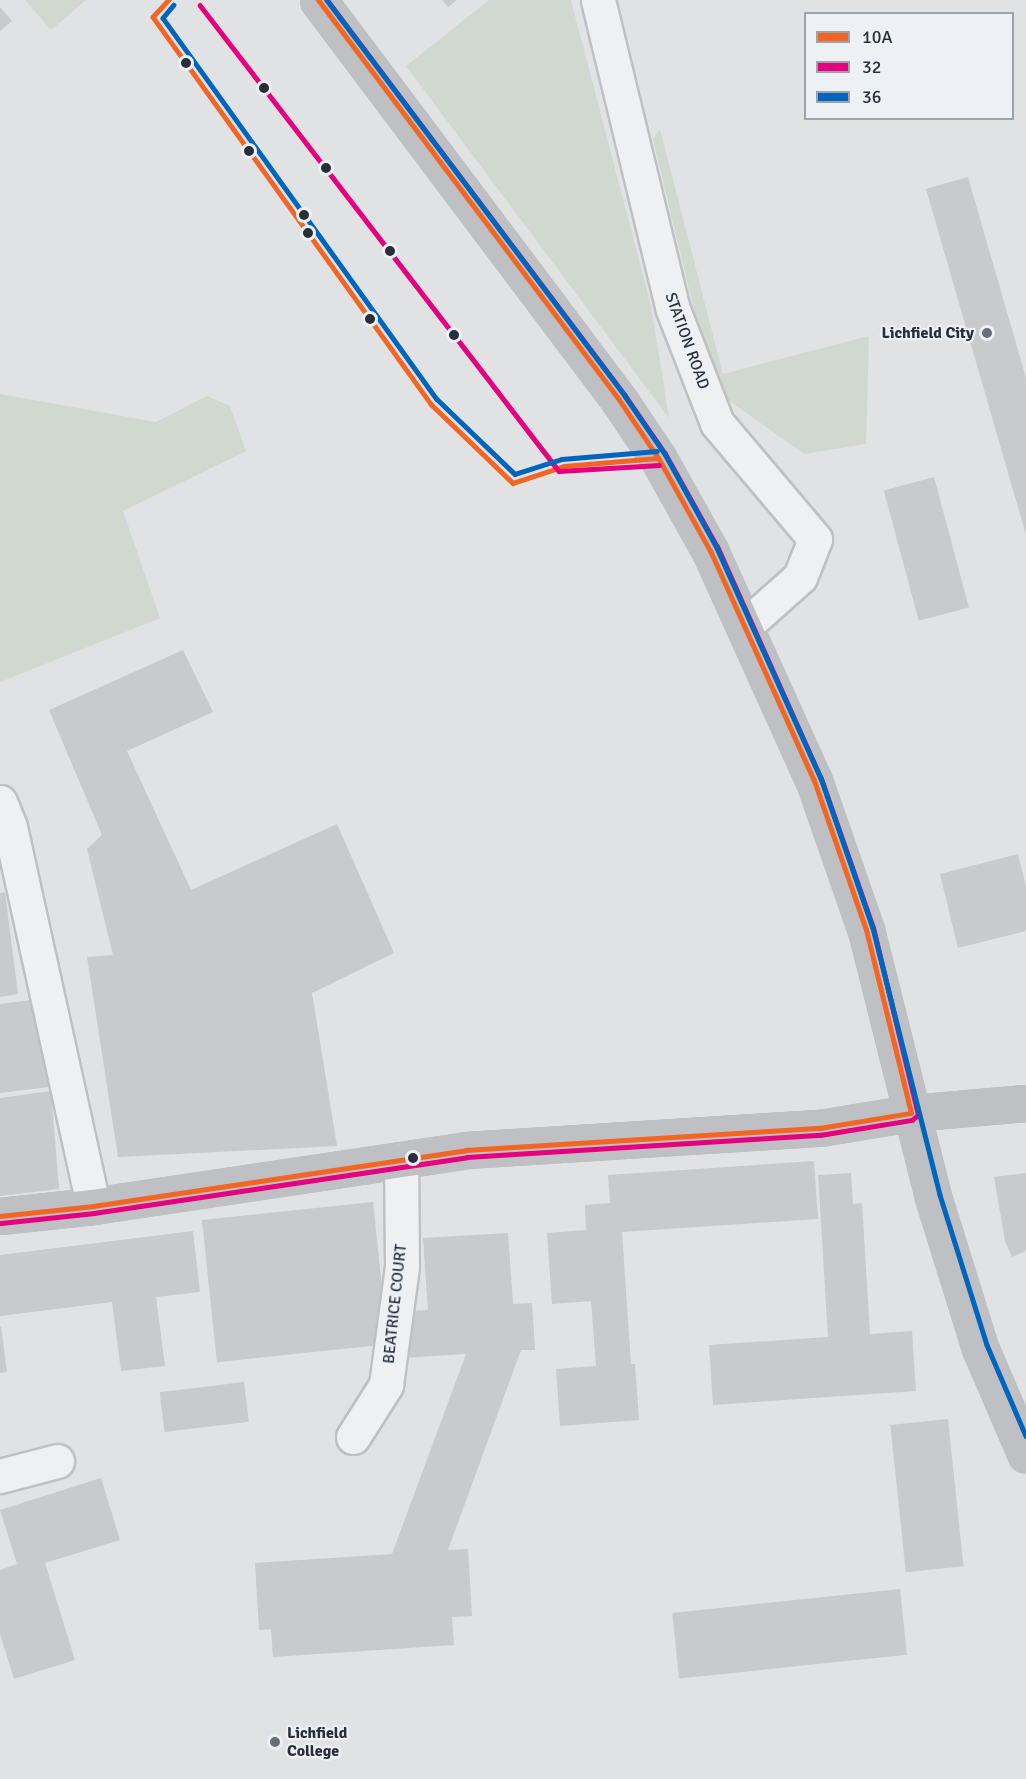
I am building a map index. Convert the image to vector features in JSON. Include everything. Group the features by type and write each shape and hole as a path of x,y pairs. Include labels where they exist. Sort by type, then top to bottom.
{"street":[{"path":"318,0 619,400 658,458 746,625 814,781 866,930 910,1113 980,1348 1026,1455"},
{"name":"STATION ROAD","path":"598,0 672,307 717,423 815,539 800,577 746,625"},
{"path":"0,802 10,827 93,1206"},
{"path":"0,1216 93,1206 466,1150 820,1128 910,1113 1026,1103"},
{"name":"BEATRICE COURT","path":"352,1437 386,1385 402,1266 401,1160"},
{"path":"0,1476 57,1461"}],"shaded area":[{"path":"25,0 86,0 51,30"},
{"path":"489,0 571,0 651,306 669,418 406,66"},
{"path":"660,129 723,374 869,336 866,444 804,454 713,389 653,139"},
{"path":"0,394 156,422 207,396 230,406 246,451 123,511 160,618 0,682"}],"building":[{"path":"442,0 457,0 448,7"},
{"path":"0,7 12,21 0,31"},
{"path":"968,177 1026,378 1026,535 926,189"},
{"path":"934,477 969,607 919,621 884,490"},
{"path":"183,650 213,712 127,751 191,890 337,824 394,953 312,993 337,1146 118,1157 87,957 113,955 87,849 102,835 49,710"},
{"path":"1018,854 1026,886 1026,931 958,948 940,874"},
{"path":"5,892 18,994 0,997 0,893"},
{"path":"39,999 49,1087 0,1093 0,1004"},
{"path":"51,1091 59,1189 0,1196 0,1098"},
{"path":"814,1161 818,1219 622,1232 631,1364 635,1364 639,1420 560,1426 556,1369 596,1366 591,1301 552,1304 547,1233 586,1230 585,1205 610,1203 608,1175"},
{"path":"851,1173 853,1204 862,1203 870,1334 912,1331 916,1391 713,1405 709,1345 828,1337 818,1175"},
{"path":"1026,1173 1026,1251 1012,1257 1005,1241 994,1177"},
{"path":"373,1202 388,1344 217,1362 202,1220"},
{"path":"193,1231 200,1292 156,1297 165,1366 121,1371 112,1302 0,1316 0,1255"},
{"path":"508,1233 513,1304 532,1303 535,1350 521,1350 448,1550 468,1549 472,1616 452,1617 454,1645 273,1657 271,1629 259,1630 255,1563 392,1554 466,1354 401,1358 397,1312 428,1310 423,1238"},
{"path":"0,1327 7,1372 0,1373"},
{"path":"244,1382 249,1422 165,1432 160,1392"},
{"path":"948,1419 963,1566 906,1572 890,1425"},
{"path":"101,1478 120,1540 45,1563 75,1660 14,1679 0,1634 0,1570 17,1564 0,1510"},
{"path":"900,1589 907,1655 679,1679 672,1613"}],"transit line":[{"name":"10A","path":"169,0 153,17 431,404 513,483 564,466 658,458"},
{"name":"10A","path":"0,1216 93,1206 466,1150 820,1128 911,1113 866,930 814,781 710,551 658,458 619,400 318,0"},
{"name":"32","path":"1,1223 94,1213 467,1157 820,1135 912,1120 918,1115 873,928 821,779 717,547 665,454 625,396 327,0"},
{"name":"36","path":"327,0 625,396 665,454 717,548 821,778 873,928 940,1195 987,1345 1026,1436"},
{"name":"36","path":"174,5 163,18 437,399 515,474 562,459 657,451"},
{"name":"32","path":"200,5 559,471 659,465"}],"place":[{"name":"Lichfield City","path":"987,333"},
{"name":"Lichfield College","path":"275,1742"}]}
